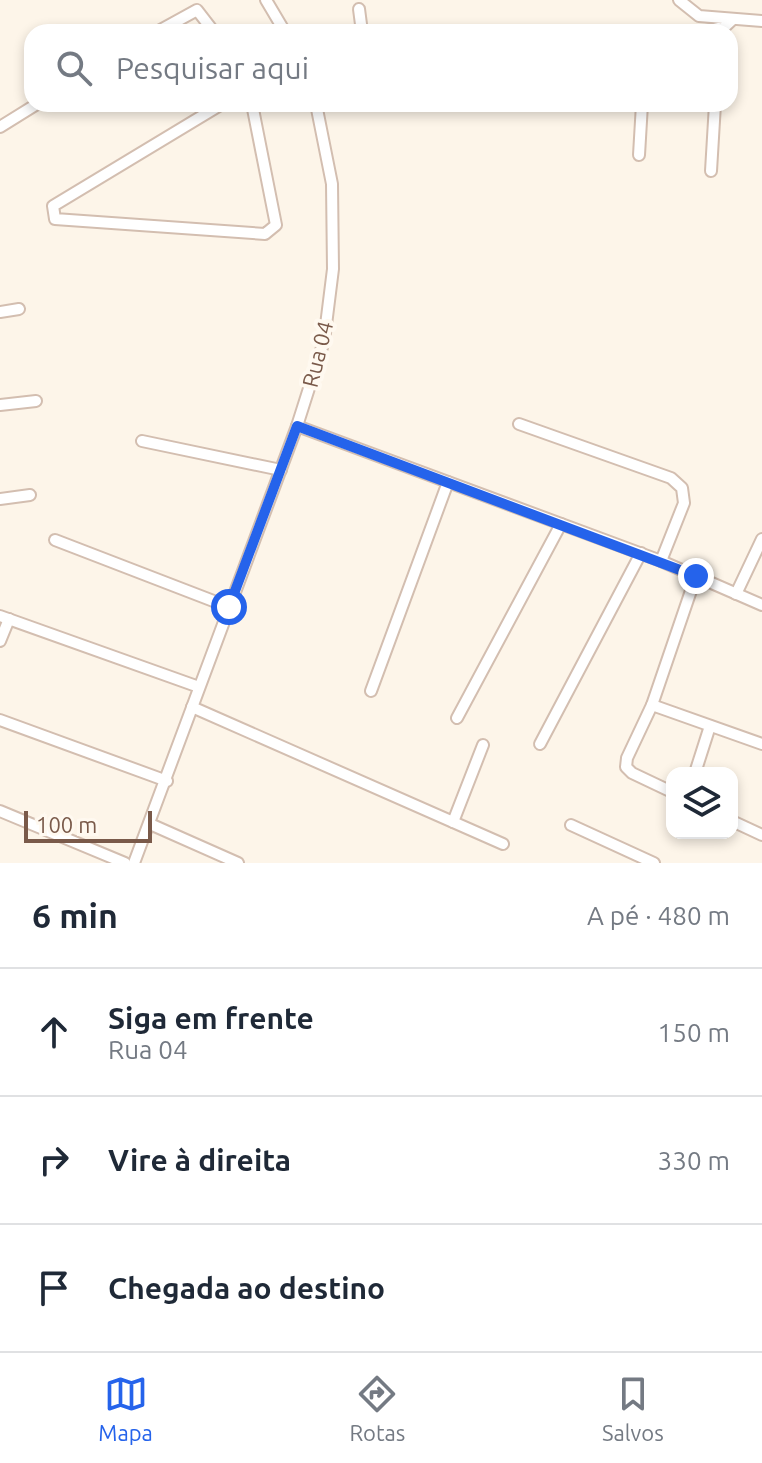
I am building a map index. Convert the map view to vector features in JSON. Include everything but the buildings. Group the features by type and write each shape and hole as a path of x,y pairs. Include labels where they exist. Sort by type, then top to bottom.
{"street":[{"path":"266,0 280,24"},
{"path":"679,0 699,16 762,21"},
{"path":"359,9 361,24"},
{"path":"172,24 197,10 208,24"},
{"path":"727,24 733,19"},
{"path":"0,127 24,112"},
{"path":"209,112 53,206 55,219 265,234 273,230 276,225 254,112"},
{"name":"Rua 04","path":"134,863 281,470 324,341 333,269 332,184 318,112"},
{"path":"639,155 642,112"},
{"path":"711,171 715,112"},
{"path":"0,312 19,309"},
{"path":"0,405 36,401"},
{"path":"519,424 671,478 682,488 684,503 661,561"},
{"path":"297,426 641,553 762,605"},
{"path":"142,441 281,470"},
{"path":"371,691 448,482"},
{"path":"0,499 30,495"},
{"path":"457,718 561,524"},
{"path":"736,594 762,539"},
{"path":"55,540 229,607"},
{"path":"540,744 641,553"},
{"path":"666,789 632,773 626,767 627,758 652,705 696,576"},
{"path":"0,641 4,618 199,687"},
{"path":"652,705 762,744"},
{"path":"192,707 503,844"},
{"path":"0,720 167,781"},
{"path":"697,767 710,726"},
{"path":"453,822 483,745"},
{"path":"0,811 125,863"},
{"path":"150,824 238,863"},
{"path":"738,824 762,835"},
{"path":"571,825 654,863"}],"route":[{"path":"229,607 297,426 696,576"}]}
